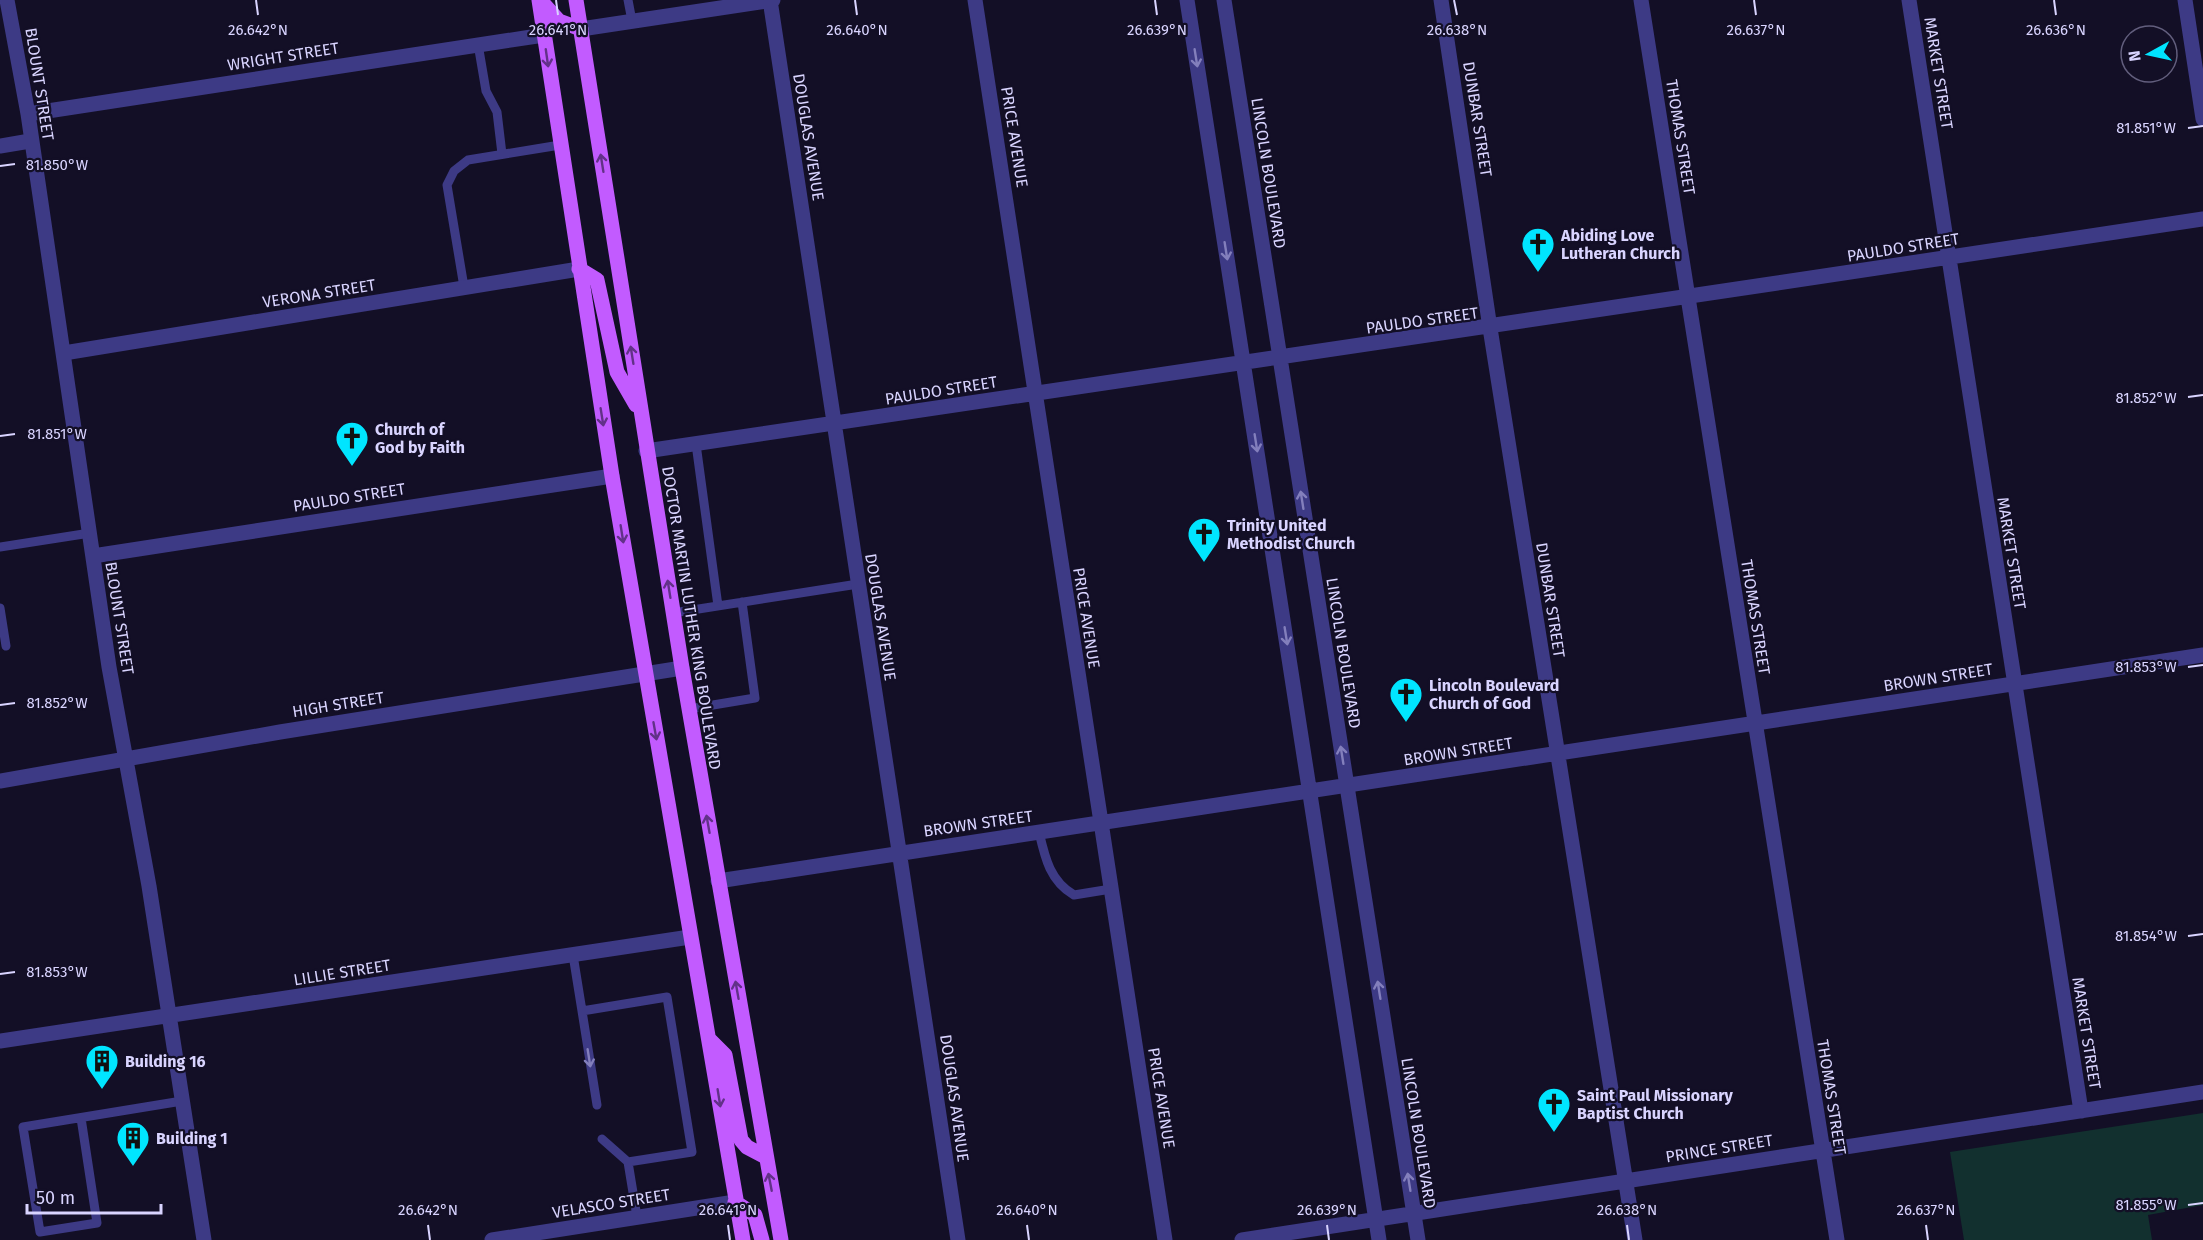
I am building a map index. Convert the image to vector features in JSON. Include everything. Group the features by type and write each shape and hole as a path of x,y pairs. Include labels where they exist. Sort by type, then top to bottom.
{"main road":[{"path":"539,0 559,21 581,29"},
{"path":"539,0 612,476 690,937 710,1040 742,1240"},
{"name":"DOCTOR MARTIN LUTHER KING BOULEVARD","path":"576,0 646,451 781,1240"},
{"path":"579,269 597,280 617,372 641,413"},
{"path":"710,1040 724,1055 741,1140 747,1147 766,1157"},
{"path":"735,1202 755,1215 762,1240"}],"street":[{"name":"BLOUNT STREET","path":"8,0 28,114 30,141 64,353 109,667 127,759 204,1240"},
{"path":"581,29 771,0"},
{"name":"DOUGLAS AVENUE","path":"771,0 958,1240"},
{"name":"PRICE AVENUE","path":"975,0 1165,1240"},
{"path":"1187,0 1379,1240"},
{"name":"LINCOLN BOULEVARD","path":"1224,0 1418,1240"},
{"name":"DUNBAR STREET","path":"1441,0 1490,328 1635,1240"},
{"name":"THOMAS STREET","path":"1641,0 1837,1240"},
{"name":"MARKET STREET","path":"1909,0 2081,1112"},
{"path":"2185,0 2203,119"},
{"name":"WRIGHT STREET","path":"28,114 544,35"},
{"path":"0,146 30,141"},
{"name":"PAULDO STREET","path":"646,451 835,425 1244,362 1490,328 2203,219"},
{"name":"VERONA STREET","path":"64,353 579,269"},
{"name":"PAULDO STREET","path":"93,556 612,476"},
{"name":"BROWN STREET","path":"718,881 2203,655"},
{"name":"HIGH STREET","path":"0,781 682,668"},
{"name":"LILLIE STREET","path":"0,1041 690,937"},
{"name":"PRINCE STREET","path":"1242,1240 2203,1092"},
{"name":"VELASCO STREET","path":"492,1240 735,1202"}],"lane":[{"path":"628,0 632,21"},
{"path":"478,44 486,91 497,112 502,154"},
{"path":"464,287 447,185 454,171 468,160 560,145"},
{"path":"696,444 718,606"},
{"path":"0,548 90,533"},
{"path":"673,613 858,584"},
{"path":"689,709 755,698 742,602"},
{"path":"0,608 6,646"},
{"path":"1039,832 1045,859 1059,886 1074,895 1111,889"},
{"path":"573,955 597,1105"},
{"path":"582,1011 667,997 692,1152 628,1162"},
{"path":"81,1118 97,1223 40,1232 23,1127 182,1101"},
{"path":"602,1139 628,1162 637,1217"}],"green space":[{"path":"2203,1113 2203,1205 2148,1215 2152,1240 1964,1240 1950,1152"}],"place":[{"name":"Abiding Love Lutheran Church","path":"1538,273"},
{"name":"Church of God by Faith","path":"352,467"},
{"name":"Trinity United Methodist Church","path":"1204,563"},
{"name":"Lincoln Boulevard Church of God","path":"1406,723"},
{"name":"Building 16","path":"102,1090"},
{"name":"Saint Paul Missionary Baptist Church","path":"1554,1133"},
{"name":"Building 1","path":"133,1167"}]}
